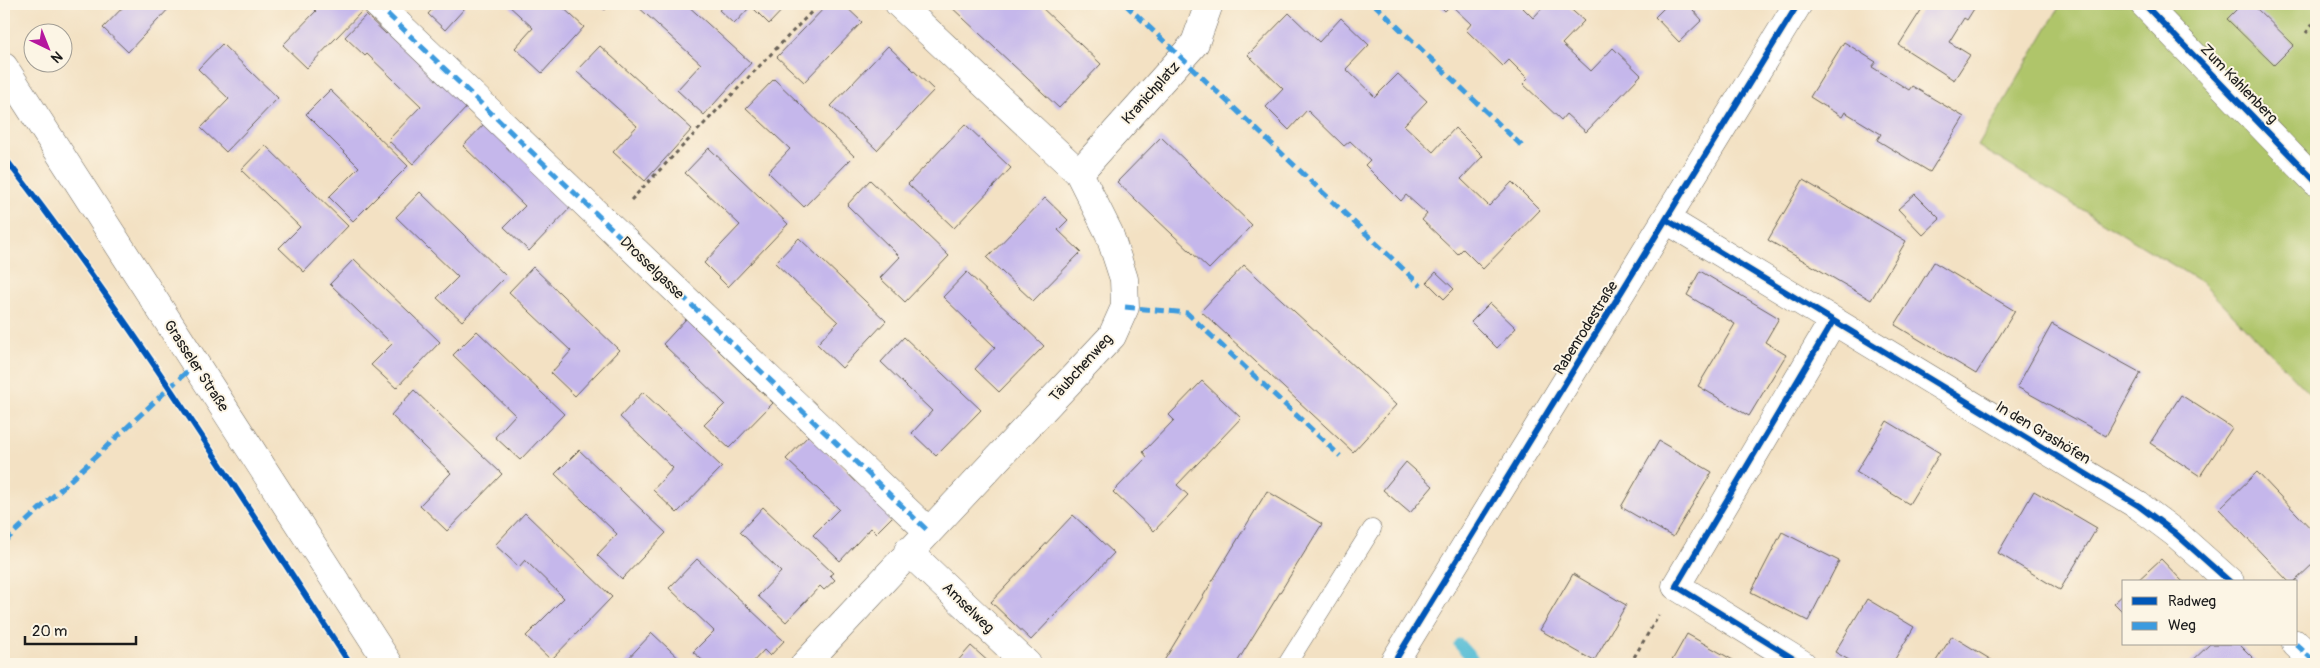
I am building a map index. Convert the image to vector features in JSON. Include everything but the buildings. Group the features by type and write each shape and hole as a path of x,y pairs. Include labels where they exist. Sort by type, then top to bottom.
{"street":[{"name":"Drosselgasse","path":"377,4 928,531"},
{"name":"Täubchenweg","path":"805,664 908,551 1112,336 1125,307 1124,279 1108,233 1079,173 899,4"},
{"name":"Kranichplatz","path":"1079,173 1195,43 1209,4"},
{"name":"Rabenrodestraße","path":"1393,664 1798,4"},
{"name":"Zum Kahlenberg","path":"2144,4 2316,182"},
{"name":"Grasseler Straße","path":"4,67 389,664"},
{"name":"In den Grashöfen","path":"1667,220 2139,506 2175,533 2228,580"},
{"path":"1802,664 1676,586 1833,320"},
{"name":"Amselweg","path":"908,551 1027,664"},
{"path":"2298,646 2316,663"}],"lane":[{"path":"1287,664 1372,529"}],"path":[{"path":"608,225 819,4"},
{"path":"2306,33 2316,20"},
{"path":"1630,664 1676,586"}],"green space":[{"path":"2061,4 2316,4 2316,400 2201,282 1978,146"}],"waterway":[{"path":"1459,644 1477,664"}],"marked path":[{"path":"377,4 928,531"},
{"path":"1125,4 1421,286"},
{"path":"1374,4 1524,148"},
{"path":"1125,307 1187,313 1340,456"},
{"path":"4,542 195,364"},
{"path":"2298,646 2316,663"}],"cycle path":[{"path":"1393,664 1798,4"},
{"path":"2144,4 2316,182"},
{"path":"4,157 139,343 225,471 350,664"},
{"path":"1667,220 2139,506 2175,533 2228,580"},
{"path":"1802,664 1676,586 1833,321"}]}
